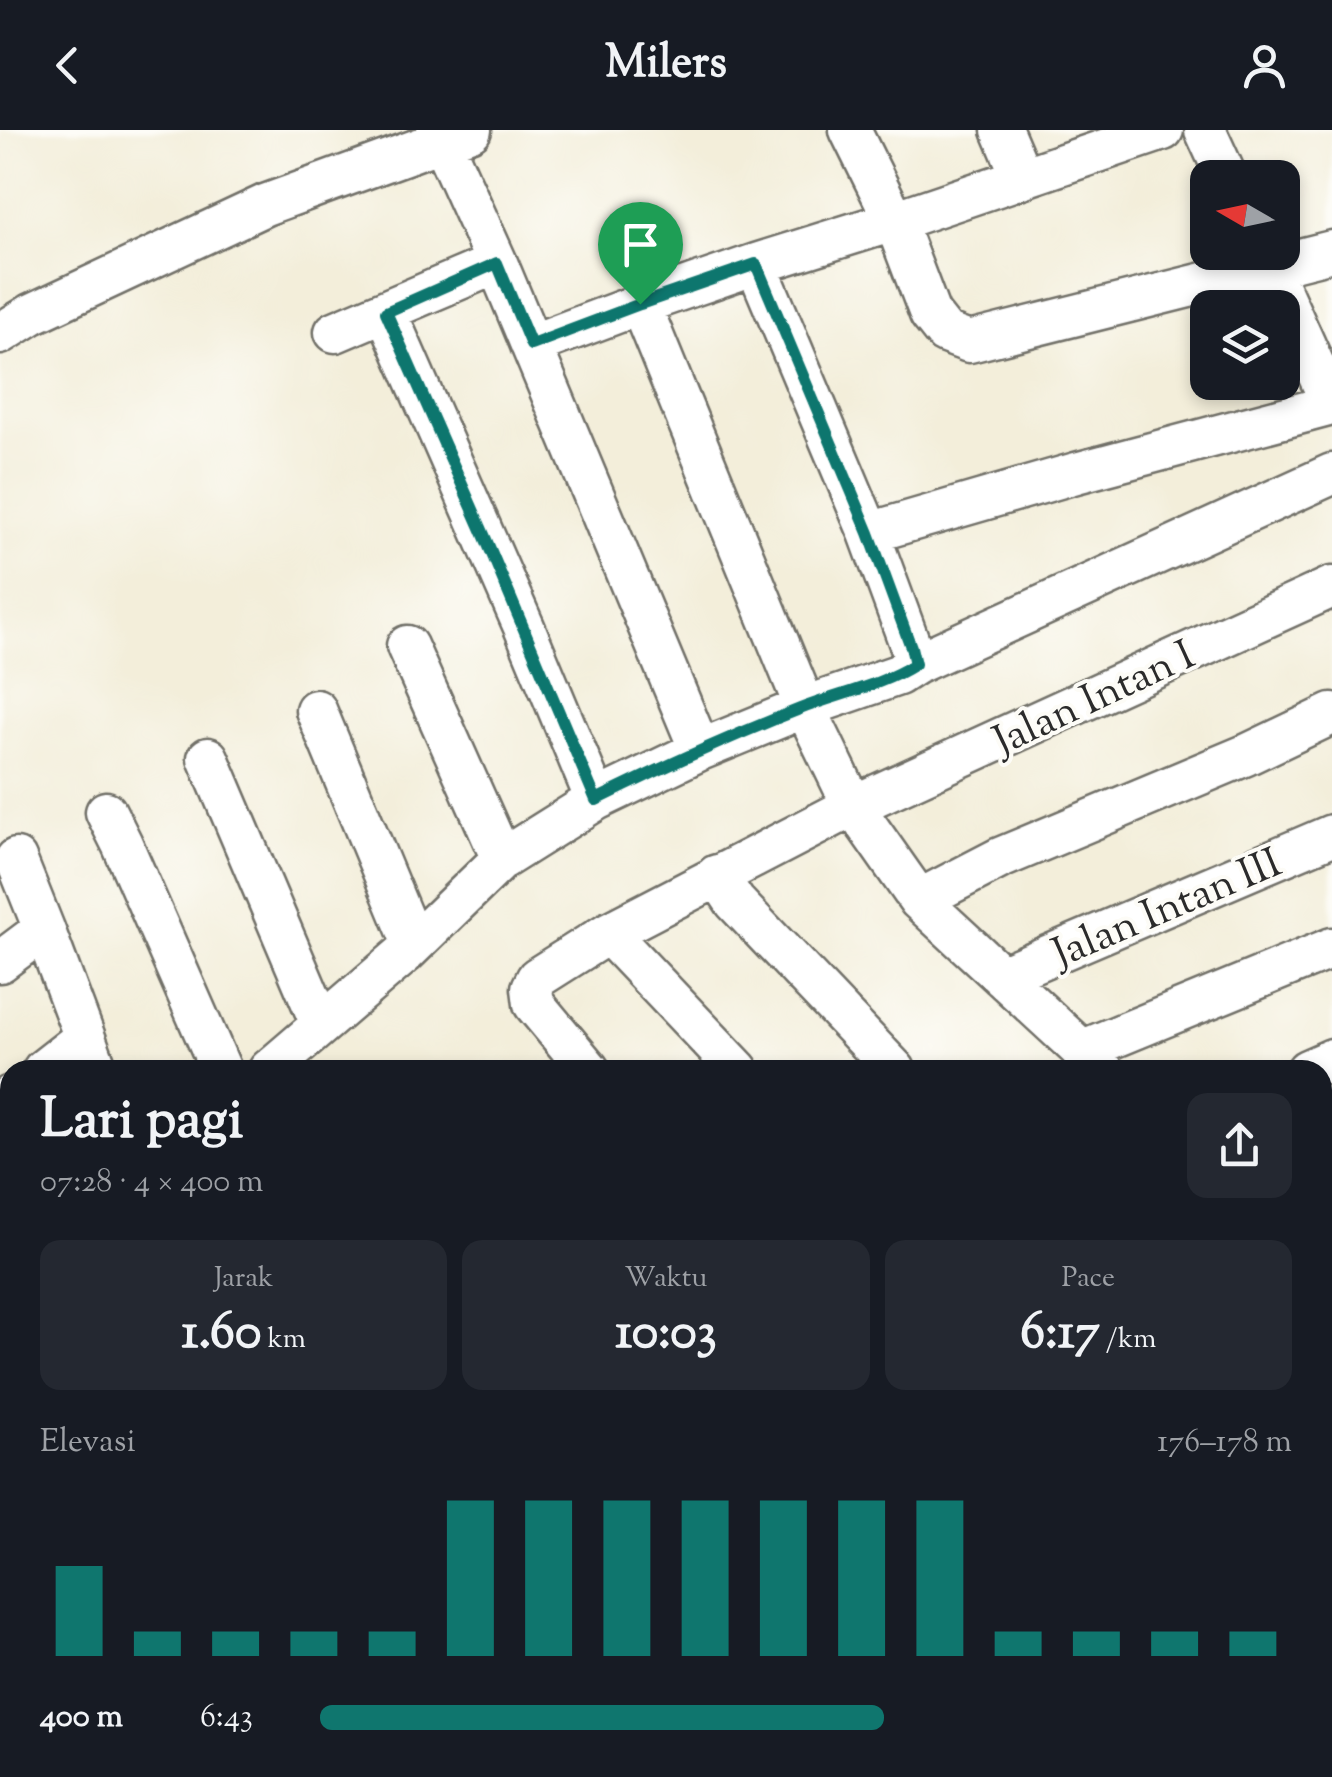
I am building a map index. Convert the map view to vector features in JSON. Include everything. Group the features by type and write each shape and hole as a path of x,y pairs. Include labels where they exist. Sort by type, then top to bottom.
{"street":[{"path":"850,130 894,220 930,314 945,333 969,342 1230,270"},
{"path":"1002,130 1022,177"},
{"path":"531,345 756,264 1164,130"},
{"path":"1205,130 1219,160"},
{"path":"0,334 32,314 264,205 450,134 497,263 700,750"},
{"path":"1300,255 1332,251"},
{"path":"335,332 497,263"},
{"path":"756,264 869,533 915,664"},
{"path":"869,533 1332,405 1271,270"},
{"path":"640,304 805,707 853,806 919,900 1092,1060 1332,948"},
{"path":"386,312 596,800"},
{"path":"280,1060 413,944 502,859 596,800 700,750 898,674 1332,474"},
{"name":"Jalan Intan I","path":"581,1060 534,1004 532,988 537,978 608,933 853,806 1332,586"},
{"path":"407,646 502,859"},
{"path":"316,710 413,944"},
{"path":"919,900 1000,858 1332,714"},
{"path":"208,758 321,1024"},
{"path":"106,812 217,1060"},
{"name":"Jalan Intan III","path":"1001,976 1332,835"},
{"path":"16,859 90,1054"},
{"path":"717,875 736,902 886,1060"},
{"path":"0,962 44,929"},
{"path":"608,933 729,1060"}],"route":[{"path":"497,263 531,345 640,304 756,264 869,533 915,664 700,750 596,800 386,312 497,263"}]}
